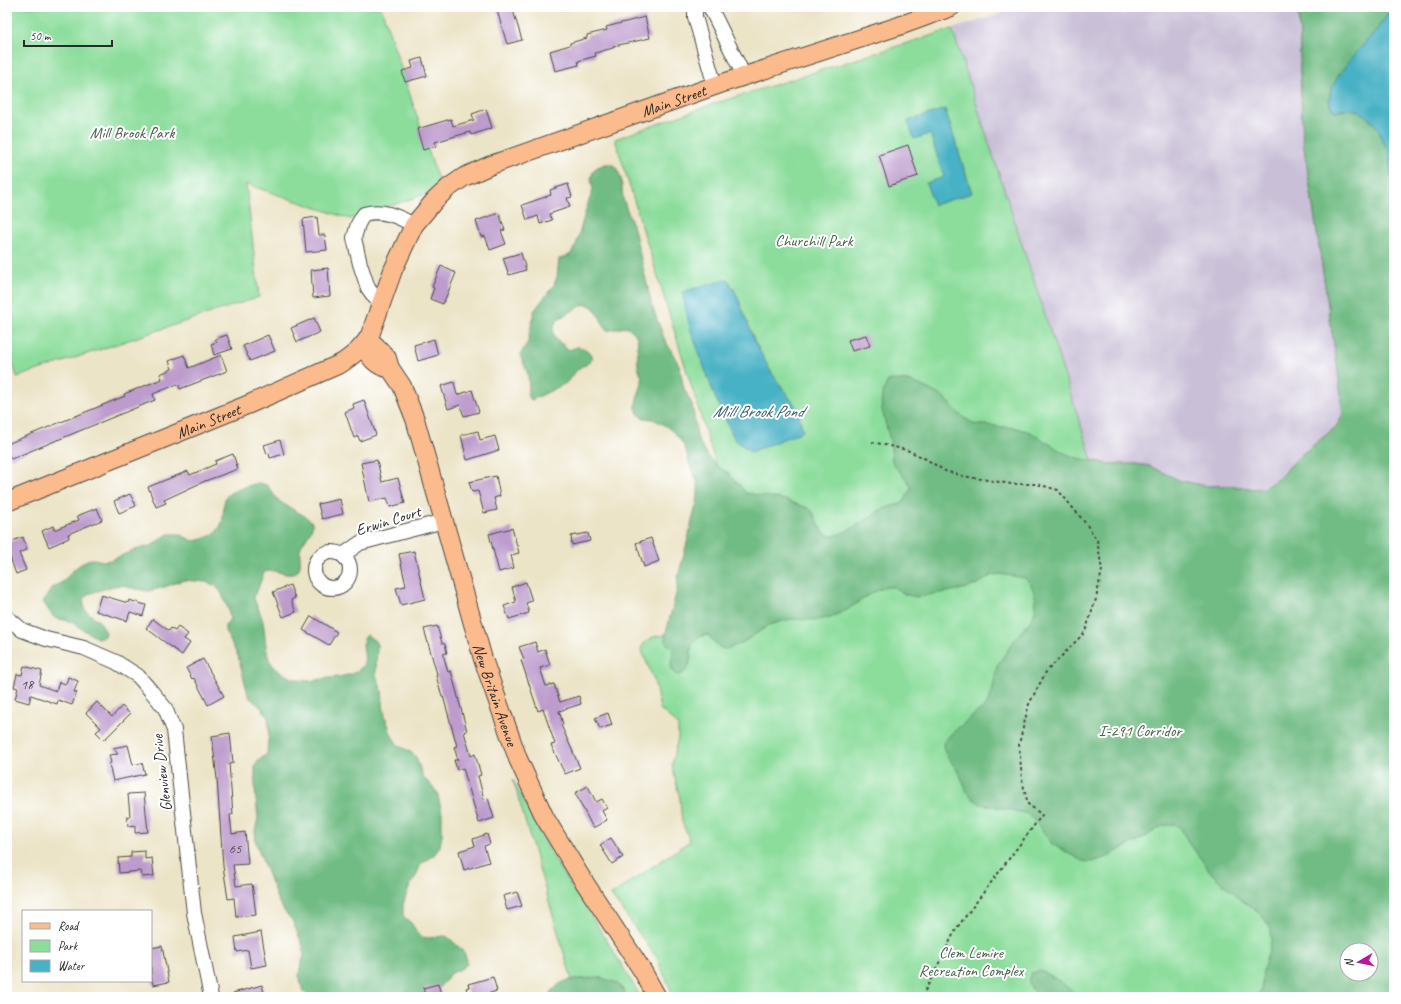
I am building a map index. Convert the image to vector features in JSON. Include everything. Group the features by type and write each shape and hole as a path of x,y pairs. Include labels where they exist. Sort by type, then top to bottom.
{"main road":[{"name":"Main Street","path":"7,502 247,405 342,363 365,343 393,270 414,225 438,196 464,177 477,171 715,86 951,7"},
{"name":"New Britain Avenue","path":"365,343 367,353 379,366 390,368 402,386 415,419 483,659 518,759 546,818 588,887 642,970 657,997"}],"street":[{"path":"695,7 696,17 715,86"},
{"path":"710,7 744,76"},
{"path":"380,306 368,288 360,264 354,238 358,224 364,214 373,211 399,217 414,225"},
{"name":"Erwin Court","path":"343,555 360,543 444,521"},
{"name":"Glenview Drive","path":"7,617 22,630 46,639 84,648 116,662 138,676 165,708 174,730 194,913 211,997"}],"path":[{"path":"872,442 907,450 926,459 945,471 963,476 1011,484 1037,484 1058,490 1087,525 1097,540 1102,570 1096,599 1085,632 1046,672 1029,704 1019,744 1022,780 1028,804 1042,816 956,929 925,991 926,997"}],"shaded area":[{"path":"1022,7 1298,7 1303,140 1339,378 1343,415 1333,430 1300,456 1278,479 1264,488 1255,489 1234,486 1208,486 1181,481 1149,466 1136,464 1109,464 1092,460 952,29"}],"green space":[{"name":"Mill Brook Park","path":"7,7 381,7 441,189 350,219 246,184 259,297 17,377 7,343"},
{"name":"I-291 Corridor","path":"1298,7 1394,7 1394,997 674,997 657,958 611,895 690,841 682,822 680,799 672,765 678,738 678,725 660,709 654,680 641,649 645,642 651,638 665,635 667,644 673,650 671,665 673,671 675,674 683,673 689,666 693,642 696,638 708,635 719,647 740,644 766,627 615,139 710,105 952,29 1092,460 1109,464 1136,464 1149,466 1181,481 1208,486 1234,486 1255,489 1264,488 1278,479 1300,456 1336,427 1343,415 1339,378 1303,140"},
{"name":"I-291 Corridor","path":"1298,7 1394,7 1394,9 1345,67 1332,87 1329,97 1330,106 1336,112 1350,109 1360,111 1373,122 1379,130 1381,138 1389,150 1391,175 1394,179 1394,997 1246,997 1254,996 1261,992 1263,971 1271,942 1271,929 1260,913 1240,899 1212,874 1178,826 1174,824 1162,826 1108,857 1091,862 1082,861 1052,844 1032,817 1025,813 981,804 973,799 966,790 960,775 944,751 943,743 951,734 987,704 992,693 997,666 1013,642 1031,620 1035,611 1036,599 1031,584 1025,578 1000,574 992,575 976,585 963,589 916,597 904,594 894,587 885,587 872,593 847,610 831,617 818,620 792,619 769,625 740,644 726,649 719,647 708,635 699,637 694,641 692,646 689,666 679,675 675,674 671,666 673,650 667,644 665,636 677,590 678,577 698,494 698,485 697,479 691,468 686,451 680,439 665,426 654,420 643,418 637,411 636,404 642,380 638,366 638,344 636,335 628,328 607,330 594,308 588,305 582,305 562,317 555,323 553,332 556,339 569,350 577,347 585,349 590,353 592,359 575,372 566,383 532,400 527,395 529,387 528,374 520,355 528,342 534,311 554,285 557,277 559,259 570,255 576,245 593,190 591,178 593,172 596,168 605,164 613,164 621,178 623,199 634,229 652,306 664,338 679,365 684,389 692,404 699,442 716,465 729,474 746,493 785,500 808,508 812,511 823,532 830,536 847,531 873,516 880,510 901,503 904,501 911,488 892,461 890,440 883,413 881,401 882,395 888,381 892,380 908,381 920,385 944,397 960,415 974,424 1016,428 1030,432 1064,453 1077,458 1109,464 1136,464 1149,466 1181,481 1208,486 1234,486 1255,489 1264,488 1278,479 1300,456 1336,427 1343,415 1339,378 1303,140"},
{"path":"259,483 267,485 279,501 307,518 313,524 300,549 300,567 298,570 292,574 272,571 264,572 257,591 253,596 263,622 267,652 270,661 283,674 295,679 311,681 342,676 356,672 363,665 363,643 367,635 375,641 377,645 376,675 382,691 384,712 391,734 397,744 416,757 423,777 437,792 442,813 442,835 440,846 435,854 421,864 410,885 403,904 403,916 411,923 422,937 448,937 464,952 467,964 459,970 449,974 446,980 430,997 311,997 303,992 299,975 304,956 303,946 292,920 278,901 256,843 255,831 258,818 255,790 255,766 257,762 267,754 269,730 268,718 263,709 250,698 248,694 238,656 225,631 225,626 230,619 228,608 221,592 216,586 206,582 183,580 162,588 148,591 131,588 124,585 113,586 88,594 83,600 85,610 101,623 106,633 105,636 97,638 69,621 55,618 43,602 52,588 64,581 74,569 87,560 111,560 138,549 151,546 168,534 179,534 193,541 214,534 222,521 226,497 241,488"},
{"path":"513,780 554,859 599,928 641,997 577,997"},
{"path":"1039,971 1055,978 1079,997 1042,997 1038,995 1030,987 1029,977 1031,973"},
{"path":"597,977 615,982 622,988 626,997 548,997 558,985 565,981"}],"water":[{"path":"1394,9 1394,179 1391,175 1389,150 1381,138 1379,130 1373,122 1360,111 1350,109 1334,111 1330,103 1331,93 1335,82 1342,70"},
{"path":"945,109 972,193 934,205 926,183 944,177 930,134 914,139 908,121"},
{"name":"Mill Brook Pond","path":"728,279 736,293 755,342 771,372 797,408 803,431 751,452 735,440 715,397 690,328 682,292"}],"building":[{"path":"496,7 512,7 522,40 507,44"},
{"path":"645,17 650,38 614,46 613,48 595,53 596,56 578,61 579,65 555,71 550,51 587,38 587,35 607,30 606,27"},
{"path":"422,58 427,76 405,82 402,71 413,68 411,61"},
{"path":"486,109 492,128 471,135 470,132 435,142 436,146 423,150 417,129 451,119 453,126 474,120 472,114"},
{"path":"908,145 918,176 889,186 879,155"},
{"path":"568,184 572,197 567,198 570,207 549,214 552,220 540,224 538,216 527,220 522,205 551,195 550,190"},
{"path":"499,213 505,230 501,231 506,244 490,250 485,236 481,237 476,221"},
{"path":"317,217 319,235 325,235 327,250 306,252 303,219"},
{"path":"521,253 526,270 509,275 503,258"},
{"path":"441,266 456,273 443,304 430,299 434,288 432,287"},
{"path":"328,268 330,296 313,298 311,270"},
{"path":"314,318 320,332 297,342 291,328"},
{"path":"227,335 232,349 214,355 211,344 217,342 215,339"},
{"path":"268,335 275,351 250,361 243,346"},
{"path":"866,335 870,346 852,351 848,340"},
{"path":"434,339 438,355 418,361 414,345"},
{"path":"184,355 189,368 221,355 227,371 180,389 178,384 153,394 155,400 11,459 7,451 7,444 125,396 124,394 162,379 160,374 172,369 169,361"},
{"path":"454,382 457,395 472,390 479,412 464,416 460,405 448,409 441,386"},
{"path":"364,400 376,435 360,441 358,436 354,438 345,412 354,408 353,404"},
{"path":"478,431 480,440 495,436 499,450 467,460 461,435"},
{"path":"280,440 284,454 270,458 264,445"},
{"path":"233,454 238,469 205,481 164,500 166,503 156,507 148,487 188,471 190,475 216,464 215,461"},
{"path":"377,460 382,482 398,478 405,503 390,507 387,498 369,502 361,463"},
{"path":"496,476 500,496 494,498 497,510 484,513 478,491 472,492 469,482"},
{"path":"130,494 136,506 119,513 114,501"},
{"path":"340,499 343,514 322,519 318,504"},
{"path":"97,508 102,520 68,534 69,538 49,547 42,531 53,526 54,530 79,520 77,516"},
{"path":"512,528 519,553 511,555 514,568 499,572 489,534"},
{"path":"588,533 590,541 572,545 571,536"},
{"path":"23,537 27,550 19,553 26,570 16,574 7,549 7,543"},
{"path":"651,538 659,561 644,567 636,543"},
{"path":"414,551 425,599 401,605 396,588 406,586 399,554"},
{"path":"526,582 532,601 526,603 529,613 509,619 504,606 516,602 512,587"},
{"path":"290,585 295,598 291,600 296,612 283,617 273,592"},
{"path":"101,595 128,603 129,600 146,605 143,616 130,612 127,621 96,611"},
{"path":"311,616 337,632 329,645 303,630"},
{"path":"153,619 169,631 171,628 175,631 178,627 188,634 184,639 190,643 182,655 146,628"},
{"path":"437,626 442,643 445,644 447,653 443,654 448,672 451,671 467,731 464,732 471,756 475,754 481,775 478,776 484,799 488,798 494,818 479,823 463,768 457,770 454,760 458,760 454,747 457,746 436,676 437,674 424,629"},
{"path":"535,642 538,652 545,649 550,665 540,668 546,686 554,684 560,702 579,696 581,704 559,711 563,724 561,725 580,768 565,774 551,745 555,744 543,709 538,711 521,660 524,659 519,647"},
{"path":"203,659 224,696 208,705 194,678 192,679 186,668"},
{"path":"24,666 42,671 39,685 56,691 59,682 66,684 68,677 78,681 74,692 77,692 72,705 58,700 57,704 31,695 29,703 15,699 18,688 14,687 17,674 22,675"},
{"path":"97,702 112,717 122,706 130,714 104,740 96,732 101,728 86,713"},
{"path":"608,713 612,725 600,729 595,718"},
{"path":"230,733 233,763 229,764 233,814 230,815 232,834 245,832 248,864 233,865 236,886 252,884 256,915 236,917 234,898 228,899 223,866 217,779 212,736"},
{"path":"128,745 133,765 142,763 145,774 113,781 109,764 111,763 109,755 118,754 113,748"},
{"path":"588,786 596,802 602,799 607,808 602,811 607,820 593,828 575,793"},
{"path":"144,793 148,832 135,833 135,825 128,826 127,817 130,816 128,794"},
{"path":"487,834 490,844 484,846 489,862 464,870 459,851 475,846 473,839"},
{"path":"611,838 623,857 612,864 600,845"},
{"path":"145,851 145,859 152,858 154,876 142,877 141,871 119,873 118,858 131,857 131,852"},
{"path":"517,892 522,906 507,910 503,896"},
{"path":"261,932 267,965 251,968 248,950 237,952 235,937"},
{"path":"162,946 169,982 153,985 152,948"},
{"path":"493,977 497,991 484,995 485,997 469,997 466,988 469,987 468,984"},
{"path":"438,984 442,997 426,997 423,988"},
{"path":"262,985 265,997 233,997 233,993"}],"park label":[{"name":"Churchill Park","path":"814,240"},
{"name":"Clem Lemire Recreation Complex","path":"971,961"}]}
